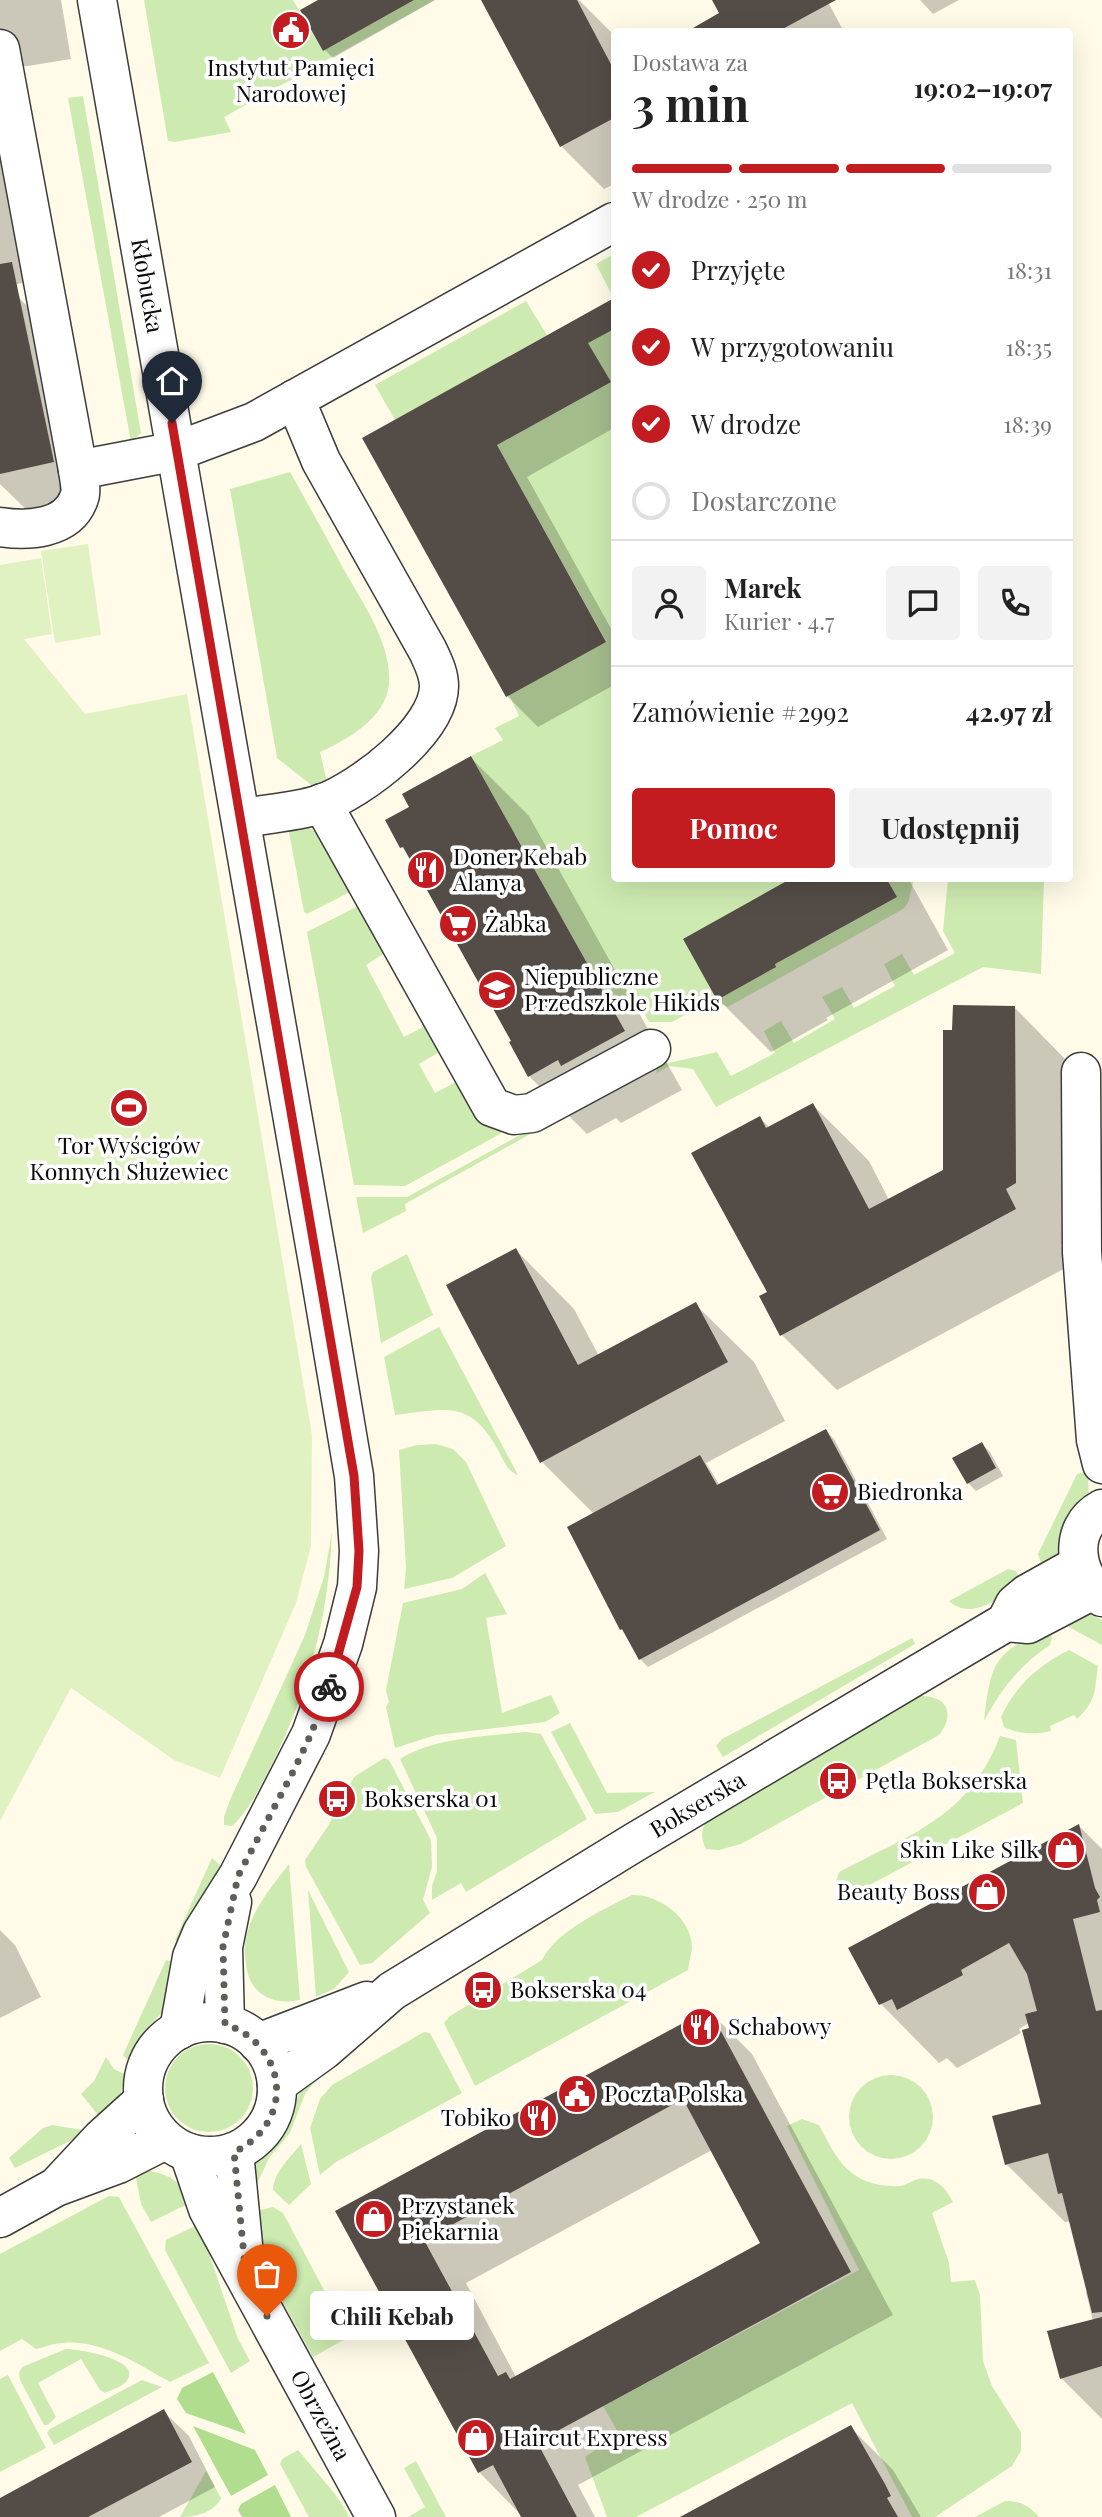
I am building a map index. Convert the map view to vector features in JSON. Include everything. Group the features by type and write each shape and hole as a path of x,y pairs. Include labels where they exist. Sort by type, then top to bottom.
{"street":[{"name":"Kłobucka","path":"97,0 354,1476 359,1551 357,1587 326,1697 295,1768 238,1876 202,1933 192,1957 179,2030"},
{"path":"0,50 78,470 79,498 66,517 45,527 22,530 0,527"},
{"path":"78,470 177,451 254,422 611,224"},
{"path":"241,818 322,803 356,784 412,742 430,717 439,687 436,668 428,650 321,461 295,399"},
{"path":"322,803 492,1107 514,1115 532,1113 651,1049"},
{"path":"1081,1072 1082,1252 1096,1440 1102,1464"},
{"path":"1091,1584 1078,1550 1087,1522 1102,1509"},
{"name":"Bokserska","path":"277,2084 324,2050 392,1991 635,1842 1006,1622 1028,1624 1091,1584"},
{"name":"Kłobucka","path":"225,2024 223,1947 238,1876"},
{"name":"Bokserska","path":"258,2043 392,1991"},
{"path":"195,2024 225,2024 237,2028 258,2043 272,2065 277,2084 274,2106 263,2130 253,2141 234,2152 218,2157 177,2146 149,2118 144,2100 144,2078 154,2052 162,2042 179,2030 195,2024"},
{"path":"56,2187 102,2138 144,2100"},
{"path":"0,2218 56,2187 177,2146"},
{"name":"Obrzeżna","path":"177,2146 208,2209 376,2517"},
{"name":"Obrzeżna","path":"234,2152 246,2277"}],"green space":[{"name":"Instytut Pamięci Narodowej","path":"144,0 293,0 323,51 414,0 435,0 224,117 231,132 175,142 168,141"},
{"path":"83,96 141,433 131,442 68,98"},
{"path":"611,256 611,293 596,264"},
{"path":"526,301 547,335 395,420 375,385"},
{"path":"575,320 606,333 611,330 611,882 913,882 908,903 903,909 728,1007 713,1000 672,1022 649,1022 637,1001 609,1016 611,1006 562,918 548,907 554,904 515,833 508,836 506,819 471,756 503,740 495,728 519,716 509,695 606,641 497,445 582,398 552,344 610,382"},
{"path":"290,472 374,622 389,668 386,696 373,717 353,734 320,752 327,782 315,788 277,758 230,489"},
{"path":"88,544 101,635 55,643 41,551"},
{"name":"Tor Wyścigów Konnych Służewiec","path":"41,558 52,634 24,639 85,714 187,694 312,1435 311,1546 296,1603 220,1778 174,1760 71,1688 0,1821 0,565"},
{"path":"300,824 317,832 352,891 307,914 304,912 288,827"},
{"path":"948,882 1044,882 1041,974 983,967 716,1107 693,1069 669,1066 657,1073 655,1066 717,1052 731,1076 775,1053 764,1031 781,1021 794,1043 835,1019 822,997 842,987 854,1008 895,986 884,964 902,954 914,975 955,953 943,931"},
{"path":"360,905 386,952 366,965 404,1037 427,1025 441,1051 419,1064 435,1093 458,1081 503,1129 500,1134 405,1186 354,1185 307,932"},
{"path":"541,1128 405,1204 406,1211 363,1233 356,1197 407,1197 529,1130"},
{"path":"407,1254 433,1315 381,1343 371,1278 373,1272"},
{"path":"439,1327 518,1475 506,1465 488,1434 467,1415 443,1410 395,1415 384,1357"},
{"path":"436,1444 453,1449 466,1462 506,1546 452,1578 404,1589 406,1568 399,1450"},
{"path":"1088,1471 1089,1501 1074,1534 1045,1575 1038,1554 1077,1474"},
{"path":"332,1532 321,1624 306,1683 283,1740 254,1798 232,1826 224,1825 230,1800 305,1635 324,1577"},
{"path":"1008,1569 1016,1571 1023,1585 976,1608 958,1607 949,1601"},
{"path":"485,1573 507,1614 486,1618 502,1713 551,1695 560,1713 545,1722 436,1735 395,1748 386,1707 389,1702 386,1690 403,1603 462,1589"},
{"path":"1090,1614 1102,1620 1102,1645 1069,1627 1063,1618"},
{"path":"1046,1627 1052,1638 1050,1645 1012,1679 984,1721 989,1685 998,1662 1015,1645"},
{"path":"912,1638 915,1644 723,1757 716,1746 722,1739"},
{"path":"1069,1650 1098,1666 1094,1695 1083,1712 1077,1719 1074,1715 1050,1726 1051,1731 1021,1732 1004,1727 1001,1717 1021,1686 1048,1662"},
{"path":"921,1696 937,1699 946,1708 947,1720 939,1735 741,1844 719,1850 706,1849 702,1836 705,1823"},
{"path":"570,1723 607,1793 655,1792 618,1812 595,1814 551,1732"},
{"path":"526,1732 541,1734 587,1819 466,1892 461,1883 432,1900 432,1886 437,1871 437,1838 400,1759 444,1742"},
{"path":"1000,1736 1016,1740 1023,1803 849,1896 841,1893 836,1882 839,1872 913,1834 954,1805 972,1786 987,1764"},
{"path":"384,1758 389,1760 431,1840 432,1867 423,1900 430,1913 372,1963 360,1965 306,1867 305,1860 328,1826 354,1777"},
{"path":"212,1858 220,1865 182,1943 175,1940"},
{"path":"289,1864 300,2000 283,2001 263,1995 252,1983 246,1966 245,1943 258,1907"},
{"path":"308,1890 349,1972 334,1989 316,1997"},
{"path":"632,1895 663,1903 680,1918 691,1937 688,1970 475,2086 444,2023 450,2016 542,1960 549,1949 569,1930"},
{"path":"166,1960 176,1963 164,2010 141,2036 127,2060 123,2055"},
{"path":"424,2032 430,2033 462,2093 336,2162 320,2175 310,2128 320,2099 332,2085"},
{"path":"209,2044 234,2051 246,2063 253,2088 246,2113 234,2125 209,2132 184,2125 172,2113 165,2088 172,2063 184,2051"},
{"path":"106,2057 114,2069 126,2075 118,2102 102,2120 81,2094 94,2081"},
{"path":"891,2075 907,2078 921,2087 930,2101 933,2117 930,2133 921,2147 907,2156 891,2159 875,2156 861,2147 852,2133 849,2117 852,2101 861,2087 875,2078"},
{"path":"317,2078 305,2094 290,2133 269,2158 256,2186 253,2173 256,2163 280,2136 301,2090"},
{"path":"802,2119 819,2125 840,2161 862,2179 895,2186 915,2180 933,2180 950,2197 953,2202 932,2213 949,2263 951,2282 975,2280 980,2295 983,2361 992,2386 1021,2432 1021,2451 1012,2466 935,2517 912,2517 852,2403 636,2517 607,2517 585,2457 619,2434 603,2406 859,2270 787,2126"},
{"path":"52,2125 83,2130 86,2133 15,2168 9,2158 43,2128"},
{"path":"301,2144 311,2184 289,2205 273,2190 274,2183 283,2165"},
{"path":"150,2171 175,2181 184,2190 190,2203 151,2222 141,2204 135,2173"},
{"path":"109,2196 119,2197 209,2363 170,2382 133,2361 91,2345 60,2343 36,2349 22,2339 0,2351 0,2254"},
{"path":"273,2207 283,2213 349,2337 313,2357 281,2299 263,2254 257,2211"},
{"path":"199,2224 238,2339 250,2361 231,2373 165,2250 166,2240"},
{"path":"66,2349 94,2353 117,2361 129,2372 128,2379 121,2386 105,2393 100,2390 81,2359 38,2383 56,2417 48,2425 44,2425 20,2380 19,2373 22,2367"},
{"path":"213,2372 246,2434 186,2413 177,2399 182,2388"},
{"path":"8,2375 46,2448 0,2472 0,2379"},
{"path":"142,2380 162,2387 54,2445 47,2433 50,2429"},
{"path":"193,2426 255,2450 268,2475 231,2496"},
{"path":"298,2450 335,2494 348,2517 309,2517 280,2464 282,2459"},
{"path":"416,2461 446,2517 408,2517 425,2507 404,2468"},
{"path":"206,2471 221,2498 214,2507 204,2513 180,2517"},
{"path":"275,2485 291,2517 242,2517 238,2510 241,2504"},
{"path":"1005,2501 1024,2504 1039,2517 975,2517"}],"building":[{"path":"318,0 414,0 323,51 300,10"},
{"path":"481,0 577,0 611,64 611,120 560,147"},
{"path":"712,0 836,0 784,28 693,28 719,13"},
{"path":"12,262 54,462 0,474 0,264"},
{"path":"611,300 611,331 588,343 611,382 497,445 606,642 506,697 362,438"},
{"path":"471,756 625,1031 561,1066 558,1060 528,1077 509,1042 511,1041 403,847 400,848 385,820 409,807 402,794"},
{"path":"785,882 888,882 897,897 775,964 776,967 717,1000 683,939"},
{"path":"953,1005 1015,1006 1016,1183 1006,1189 1016,1209 780,1336 759,1296 767,1292 691,1153 760,1116 766,1128 813,1103 869,1209 943,1170 943,1030 952,1030"},
{"path":"516,1248 578,1365 696,1302 728,1362 540,1463 446,1285"},
{"path":"826,1429 880,1530 639,1660 622,1629 620,1630 567,1527 700,1455 717,1485"},
{"path":"982,1442 996,1468 967,1484 952,1458"},
{"path":"1079,1824 1095,1888 1100,1897 1097,1900 1100,1912 1073,1919 1096,2011 1102,2010 1102,2312 1092,2313 1062,2193 1058,2194 1048,2153 1005,2165 992,2116 1041,2104 1022,2030 1029,2028 1025,2014 1037,2011 1027,1974 1009,1943 961,1970 963,1975 897,2010 892,1999 879,2005 848,1948"},
{"path":"709,2009 851,2272 537,2442 577,2517 521,2517 493,2465 478,2473 335,2211","holes":["683,2099 760,2243 510,2379 506,2372 498,2376 424,2240"]},
{"path":"1102,2317 1102,2366 1060,2379 1047,2331"},
{"path":"164,2409 192,2462 88,2517 0,2517 0,2498"},
{"path":"851,2425 885,2484 891,2496 887,2498 898,2517 680,2517"}],"way so far":[{"path":"267,2316 246,2277 234,2152 253,2141 270,2119 277,2084 272,2065 258,2043 237,2028 225,2024 223,1947 238,1876 295,1768 329,1687"}],"place":[{"name":"Instytut Pamięci Narodowej","path":"291,30"},
{"name":"Doner Kebab Alanya","path":"426,870"},
{"name":"Żabka","path":"458,924"},
{"name":"Niepubliczne Przedszkole Hikids","path":"497,990"},
{"name":"Tor Wyścigów Konnych Służewiec","path":"129,1108"},
{"name":"Biedronka","path":"830,1492"},
{"name":"Pętla Bokserska","path":"838,1781"},
{"name":"Bokserska 01","path":"337,1799"},
{"name":"Skin Like Silk","path":"1066,1850"},
{"name":"Beauty Boss","path":"987,1892"},
{"name":"Bokserska 04","path":"483,1990"},
{"name":"Schabowy","path":"701,2027"},
{"name":"Poczta Polska","path":"577,2094"},
{"name":"Tobiko","path":"538,2118"},
{"name":"Przystanek Piekarnia","path":"374,2219"},
{"name":"Chili Kebab","path":"267,2316"},
{"name":"Haircut Express","path":"476,2438"}],"route":[{"path":"172,423 354,1476 359,1551 357,1587 329,1687"}]}
